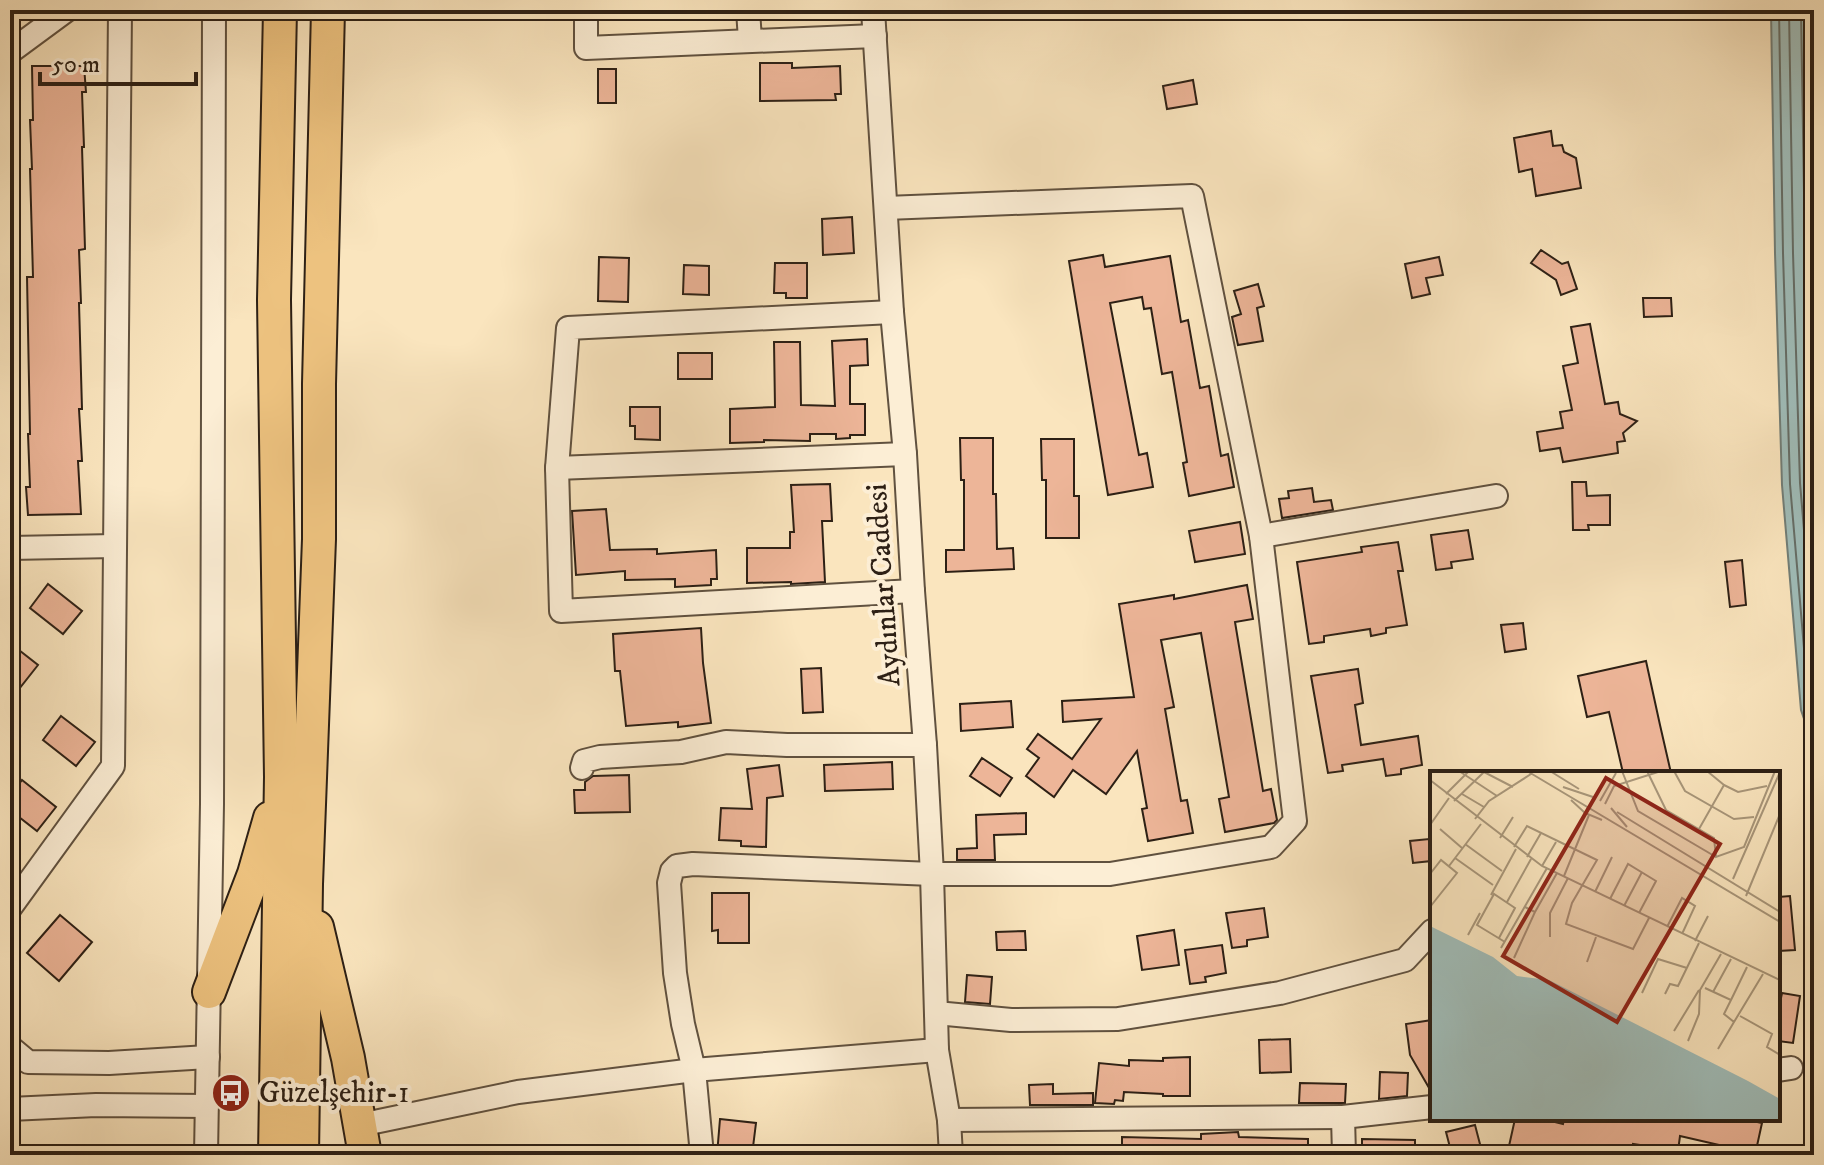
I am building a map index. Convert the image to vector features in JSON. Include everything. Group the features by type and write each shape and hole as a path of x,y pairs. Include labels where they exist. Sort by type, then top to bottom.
{"highway":[{"path":"275,1155 281,777 274,300 280,10"},
{"path":"302,1155 306,884 319,539 319,384 328,10"},
{"path":"209,992 254,874 281,777"},
{"path":"306,884 348,1058 363,1140"}],"street":[{"path":"10,52 67,10"},
{"path":"10,908 113,766 120,10"},
{"path":"206,1155 213,772 214,10"},
{"path":"586,10 586,48 875,36"},
{"path":"748,10 750,40"},
{"name":"Aydınlar Caddesi","path":"873,10 925,745 937,1050 949,1120 951,1155"},
{"path":"702,1155 694,1070 683,1024 671,931 669,883 677,866 693,864 932,874 1110,874 1271,847 1295,821 1261,536 1192,196 886,208"},
{"path":"892,312 568,328 557,468 561,611 913,591"},
{"path":"557,468 905,454"},
{"path":"1261,536 1496,496"},
{"path":"10,548 115,546"},
{"path":"582,768 584,761 600,757 681,752 726,742 925,745"},
{"path":"936,1013 1011,1020 1118,1019 1280,993 1405,960 1430,933"},
{"path":"363,1140 518,1092 694,1070 937,1050"},
{"path":"16,1057 109,1063 208,1057"},
{"path":"10,1109 96,1105 207,1106"},
{"path":"949,1120 1343,1117 1430,1107"},
{"path":"1343,1117 1344,1155"}],"water":[{"path":"1771,10 1814,10 1814,748 1801,710 1782,485"}],"building":[{"path":"760,63 792,63 792,68 840,66 841,94 835,94 836,100 760,101"},
{"path":"32,66 84,66 86,92 82,92 82,147 85,249 79,250 82,461 78,461 81,514 28,515 27,277 33,277 30,169"},
{"path":"598,69 616,69 616,103 598,103"},
{"path":"1193,80 1197,104 1167,109 1163,86"},
{"path":"1551,131 1553,146 1562,145 1564,152 1576,158 1581,188 1536,196 1532,169 1519,172 1514,138"},
{"path":"852,217 854,253 823,255 822,219"},
{"path":"1541,250 1562,264 1568,262 1577,289 1561,295 1556,280 1531,263"},
{"path":"1103,255 1105,267 1170,256 1181,322 1188,320 1200,388 1209,386 1221,456 1228,454 1234,487 1189,496 1183,463 1187,462 1172,372 1162,374 1151,308 1144,309 1142,297 1110,303 1139,455 1147,453 1153,487 1108,495 1069,261"},
{"path":"599,257 629,258 628,302 598,301"},
{"path":"1439,257 1443,275 1426,278 1430,294 1412,298 1405,264"},
{"path":"775,263 807,263 807,298 786,298 786,293 774,293"},
{"path":"684,265 709,266 709,295 683,294"},
{"path":"1258,284 1264,306 1257,308 1263,341 1238,345 1232,317 1241,314 1234,291"},
{"path":"1643,298 1671,298 1672,316 1644,317"},
{"path":"1590,324 1605,404 1618,402 1620,414 1637,421 1623,433 1625,441 1617,442 1618,453 1563,462 1560,448 1540,451 1537,432 1563,428 1560,412 1572,410 1563,366 1578,363 1571,327"},
{"path":"867,339 868,365 850,366 850,404 865,404 865,435 836,439 836,434 810,434 810,441 730,443 730,409 775,407 774,342 800,342 801,405 835,406 832,341"},
{"path":"678,353 712,353 712,379 678,379"},
{"path":"630,407 660,407 660,440 635,439 635,426 630,426"},
{"path":"960,438 993,438 997,549 1013,548 1014,569 946,572 946,550 964,550 964,480 961,480"},
{"path":"1041,439 1074,439 1074,496 1079,496 1079,538 1046,538 1046,480 1042,480"},
{"path":"1572,482 1586,482 1587,496 1610,495 1610,525 1588,525 1589,530 1573,530"},
{"path":"830,484 832,521 822,521 825,582 747,583 747,548 790,548 790,532 794,532 791,485"},
{"path":"1312,488 1314,502 1331,500 1333,510 1282,518 1279,499 1289,498 1288,491"},
{"path":"606,509 610,550 657,549 657,554 716,550 717,579 711,579 711,585 675,587 675,579 625,580 625,571 576,575 572,511"},
{"path":"1240,522 1245,554 1195,562 1189,531"},
{"path":"1468,530 1473,559 1451,562 1452,568 1436,570 1431,535"},
{"path":"1398,542 1403,571 1398,571 1407,625 1386,628 1386,633 1371,636 1370,629 1324,636 1324,642 1309,644 1297,562 1362,552 1361,547"},
{"path":"1742,560 1746,605 1730,607 1725,562"},
{"path":"48,584 82,611 63,634 30,608"},
{"path":"1247,585 1253,619 1235,622 1263,791 1271,789 1277,820 1274,823 1225,832 1219,799 1229,797 1201,633 1161,640 1174,707 1165,709 1181,801 1187,800 1193,833 1148,841 1142,809 1147,808 1137,751 1106,794 1073,770 1054,797 1026,776 1039,758 1027,749 1038,734 1072,759 1101,719 1063,722 1062,701 1134,697 1119,604 1174,595 1174,599"},
{"path":"1523,623 1526,649 1505,652 1501,625"},
{"path":"701,628 711,723 678,727 678,722 626,726 620,671 615,671 613,634"},
{"path":"10,643 38,665 19,689 10,681"},
{"path":"1646,661 1671,771 1623,771 1609,712 1587,717 1578,676"},
{"path":"821,668 823,712 803,713 801,669"},
{"path":"1358,669 1363,703 1355,705 1361,745 1418,736 1422,765 1401,769 1401,774 1386,776 1383,759 1342,765 1343,771 1328,773 1311,676"},
{"path":"1011,701 1013,727 961,731 960,704"},
{"path":"61,716 95,742 76,766 43,740"},
{"path":"982,758 1012,778 1000,796 970,776"},
{"path":"892,762 893,789 825,791 824,765"},
{"path":"779,765 783,796 767,798 766,847 741,846 741,841 719,840 721,808 752,809 747,769"},
{"path":"629,775 630,812 575,813 574,790 585,790 585,782 593,776"},
{"path":"22,780 56,807 37,831 10,810 10,796"},
{"path":"1026,813 1026,834 994,835 995,860 957,860 957,849 977,848 976,815"},
{"path":"1429,839 1430,861 1413,863 1410,841"},
{"path":"712,893 749,893 749,943 718,943 718,930 712,931"},
{"path":"1790,896 1795,950 1780,951 1780,897"},
{"path":"1264,908 1268,937 1247,940 1247,946 1232,948 1226,913"},
{"path":"60,915 92,942 59,981 27,953"},
{"path":"1174,930 1179,965 1142,970 1137,936"},
{"path":"1025,931 1026,950 997,950 996,932"},
{"path":"1222,945 1226,973 1205,977 1206,982 1190,984 1185,950"},
{"path":"967,975 992,977 990,1004 965,1002"},
{"path":"1782,993 1800,996 1793,1043 1780,1041"},
{"path":"1430,1020 1430,1090 1410,1055 1406,1024"},
{"path":"1290,1039 1291,1072 1260,1073 1259,1040"},
{"path":"1190,1057 1190,1096 1124,1092 1123,1101 1095,1103 1099,1063 1129,1066 1129,1060 1163,1061 1163,1058"},
{"path":"1380,1072 1408,1073 1407,1096 1379,1099"},
{"path":"1300,1083 1346,1084 1345,1103 1299,1103"},
{"path":"1053,1084 1053,1094 1093,1093 1093,1105 1030,1105 1029,1085"},
{"path":"720,1119 756,1123 752,1155 717,1155"},
{"path":"1515,1121 1563,1124 1564,1121 1762,1123 1755,1155 1727,1155 1728,1147 1680,1136 1678,1151 1633,1144 1632,1154 1585,1147 1581,1155 1507,1155"},
{"path":"1475,1125 1481,1148 1452,1155 1446,1132"},
{"path":"1238,1132 1239,1137 1308,1139 1308,1155 1122,1155 1122,1137 1201,1139 1201,1134"},
{"path":"1362,1139 1415,1140 1415,1155 1362,1155"}],"place":[{"name":"Güzelşehir-1","path":"231,1093"}]}
